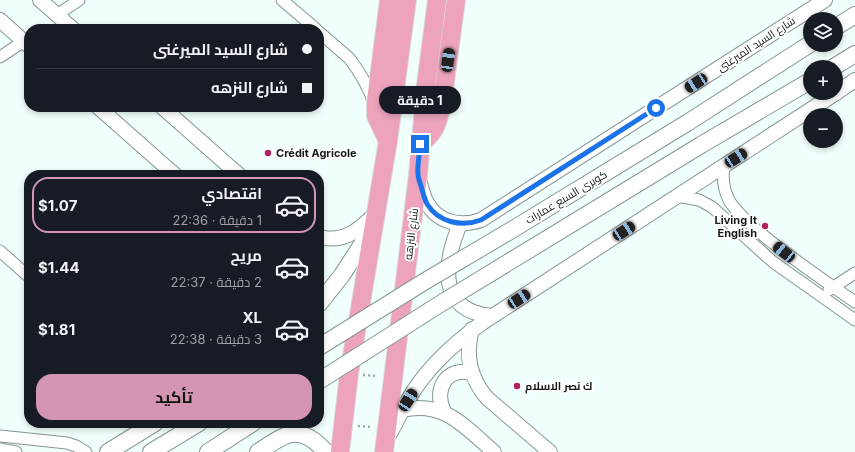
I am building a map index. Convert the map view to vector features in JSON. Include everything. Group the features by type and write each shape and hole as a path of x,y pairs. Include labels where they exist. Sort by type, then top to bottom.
{"main road":[{"path":"388,141 379,123 376,108 377,86 389,0"},
{"path":"340,452 349,374 373,223 388,141 407,0"},
{"name":"شارع النزهه","path":"385,440 418,174 426,85 437,0"},
{"path":"420,144 429,137 434,130 440,111 456,0"},
{"path":"843,23 855,15"},
{"name":"كوبرى السبع عمارات","path":"324,344 687,123 803,48"},
{"path":"843,61 855,54"},
{"path":"324,377 701,145 803,85"},
{"path":"324,298 342,275 366,238 373,223"},
{"path":"108,452 147,428"},
{"path":"151,452 191,428"},
{"path":"208,452 245,428"},
{"path":"258,452 283,436 302,428 304,435 314,440 326,452"}],"street":[{"path":"40,0 67,24"},
{"path":"57,15 79,0"},
{"path":"282,0 310,24"},
{"name":"شارع السيد الميرغنى","path":"418,174 424,197 435,213 445,220 460,224 468,224 481,220 826,0"},
{"path":"0,20 24,41"},
{"path":"324,36 349,58 369,90 376,108"},
{"path":"0,57 24,44"},
{"path":"843,88 855,80"},
{"path":"385,440 414,390 428,370 454,344 472,329 825,100"},
{"path":"104,112 169,170"},
{"path":"168,112 233,170"},
{"path":"724,166 723,178 726,191 738,213 778,247 855,302"},
{"path":"677,196 699,200 712,207 772,262 855,320"},
{"path":"324,238 331,239 348,236 362,227 373,223"},
{"path":"460,224 452,245 448,268 451,289 464,307 478,314 492,316"},
{"path":"0,251 24,273"},
{"path":"820,296 855,273"},
{"path":"472,329 469,342 469,355 472,373 477,384 487,398 550,452"},
{"path":"444,412 440,398 441,388 446,380 458,372 463,371 472,373"},
{"path":"402,410 423,408 444,412 458,421 494,452"},
{"path":"0,436 67,443 86,452"},
{"path":"0,449 16,452"}],"path":[{"path":"349,374 394,377"},
{"path":"343,424 385,440"}],"place":[{"name":"Crédit Agricole","path":"268,153"},
{"name":"Living It English","path":"765,226"},
{"name":"ك نصر الاسلام","path":"517,386"}],"route":[{"path":"420,144 418,174 424,197 428,204 435,213 445,220 452,223 468,224 481,220 656,108"}]}
